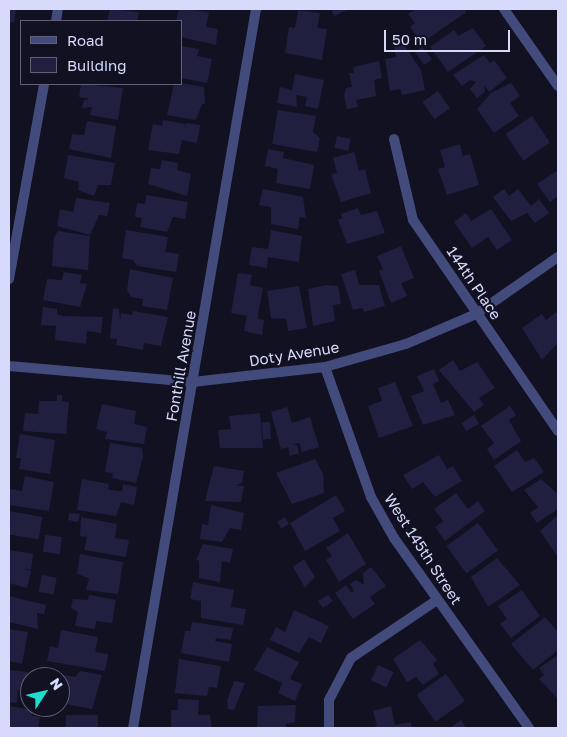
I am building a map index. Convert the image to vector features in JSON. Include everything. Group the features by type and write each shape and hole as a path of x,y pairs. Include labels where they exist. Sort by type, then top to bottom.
{"street":[{"name":"Fonthill Avenue","path":"133,728 256,9"},
{"path":"504,9 558,86"},
{"path":"9,279 44,85"},
{"name":"144th Place","path":"394,139 413,220 558,431"},
{"name":"Doty Avenue","path":"9,366 193,382 325,368 406,344 476,314 558,257"},
{"name":"West 145th Street","path":"325,368 371,497 437,600 529,728"},
{"path":"329,728 330,700 352,658 437,600"}],"building":[{"path":"9,9 16,9 14,23 9,22"},
{"path":"110,9 139,12 137,20 107,20"},
{"path":"179,9 209,12 206,27 218,29 216,45 182,37 182,20 176,20"},
{"path":"331,9 349,9 334,16"},
{"path":"416,9 464,9 466,12 422,43 410,27 415,23 408,14"},
{"path":"298,10 320,13 317,28 327,29 322,60 285,53 289,27 295,28"},
{"path":"473,28 486,46 448,72 430,47 454,30 458,36"},
{"path":"404,45 421,70 425,90 402,95 400,89 390,91 385,59 396,57 394,47"},
{"path":"182,46 199,49 197,56 212,59 207,83 182,78"},
{"path":"422,47 432,59 424,65 415,52"},
{"path":"484,55 490,63 494,60 507,78 489,92 484,85 485,92 477,98 470,89 476,82 470,80 462,86 453,75"},
{"path":"379,61 382,78 374,80 376,96 356,100 358,107 347,109 344,96 346,88 352,87 349,73 354,73 353,67"},
{"path":"295,74 324,80 318,109 305,106 307,97 296,95 297,107 277,103 280,87 292,90"},
{"path":"182,83 204,87 205,104 202,104 196,120 167,115 174,85 182,85"},
{"path":"511,83 520,96 510,103 519,116 494,133 477,109 491,93"},
{"path":"81,85 123,88 118,120 90,115 92,107 82,108 84,100 90,99 79,97"},
{"path":"438,91 450,108 434,119 422,102"},
{"path":"278,110 316,116 313,132 320,138 317,152 272,144"},
{"path":"532,116 550,143 523,160 505,134"},
{"path":"163,120 185,124 185,128 186,123 200,125 197,143 182,140 179,154 148,150 153,124 162,126"},
{"path":"87,121 116,126 111,158 69,149 72,134 84,135"},
{"path":"337,136 351,139 348,151 335,148"},
{"path":"460,144 463,156 470,154 479,185 447,195 438,169 445,167 440,150"},
{"path":"268,149 284,152 283,158 314,165 310,189 276,183 278,169 265,166"},
{"path":"354,152 359,171 365,169 371,193 341,202 331,174 337,173 333,158"},
{"path":"68,155 115,163 111,185 98,185 94,196 78,190 79,182 64,178"},
{"path":"162,160 178,163 177,170 191,174 187,196 148,184 151,168 160,169"},
{"path":"558,170 558,196 550,202 537,184"},
{"path":"263,189 303,197 306,218 300,217 298,229 271,224 271,207 259,205"},
{"path":"504,189 509,196 518,189 531,206 539,199 549,213 535,223 527,213 511,221 493,197"},
{"path":"146,195 188,202 185,219 173,217 167,232 140,227 142,218 135,217 137,203 145,204"},
{"path":"76,198 110,203 107,216 99,215 90,235 57,226 60,209 73,212"},
{"path":"358,208 361,215 377,211 385,233 347,244 338,220 342,218 341,214"},
{"path":"491,209 512,240 497,250 488,237 472,248 454,222 466,213 471,221"},
{"path":"126,230 168,237 165,252 179,254 176,272 137,266 133,260 122,258"},
{"path":"271,230 302,236 299,262 268,257 267,268 249,265 252,247 268,249"},
{"path":"58,231 90,236 88,270 52,266 54,237"},
{"path":"401,246 414,278 401,283 407,296 391,303 379,271 383,269 377,256"},
{"path":"130,269 173,278 167,310 142,306 143,299 131,297 127,290"},
{"path":"355,270 359,285 379,285 385,306 364,312 362,308 353,310 341,274"},
{"path":"64,272 82,275 80,283 87,284 80,307 43,300 47,279 62,280"},
{"path":"238,273 252,275 250,285 263,288 258,315 258,319 264,320 262,335 244,331 247,316 231,313"},
{"path":"327,285 338,286 341,304 333,305 335,321 313,326 308,289"},
{"path":"299,286 307,328 288,331 286,319 271,318 267,291"},
{"path":"43,307 57,309 57,314 62,316 103,317 101,333 87,331 86,344 55,340 56,326 41,325"},
{"path":"113,308 119,309 120,321 121,313 132,315 133,311 168,317 161,346 144,343 143,350 116,345 117,339 110,338"},
{"path":"558,311 558,343 542,360 522,328 542,314 546,320"},
{"path":"453,360 460,371 477,362 495,388 479,398 484,405 474,412 439,370"},
{"path":"434,369 439,381 433,384 441,403 448,400 455,415 423,425 411,396 424,391 417,376"},
{"path":"395,382 413,426 379,438 368,406 382,401 378,388"},
{"path":"57,395 62,395 62,401 69,402 66,434 23,431 25,413 38,414 39,401 57,401"},
{"path":"102,404 136,411 134,424 147,427 144,444 105,439 107,432 96,429"},
{"path":"510,406 516,415 509,420 521,441 494,460 487,449 494,443 481,426"},
{"path":"287,407 292,423 310,417 319,447 302,452 299,443 292,445 297,445 299,453 290,456 288,447 281,449 271,412"},
{"path":"260,413 263,448 220,448 218,430 231,429 229,416"},
{"path":"474,415 479,424 466,431 462,423"},
{"path":"262,422 270,422 271,439 263,439"},
{"path":"20,434 55,440 50,474 19,469 21,458 16,458"},
{"path":"110,443 142,448 143,457 136,483 112,478 113,473 105,472"},
{"path":"517,450 525,462 534,458 544,472 512,492 494,466"},
{"path":"439,455 447,469 453,466 462,481 435,497 423,482 412,489 403,475"},
{"path":"315,459 323,474 324,493 292,504 276,473"},
{"path":"214,466 244,471 242,483 236,485 244,486 241,502 205,501"},
{"path":"25,476 54,482 49,511 9,505 10,489 22,491"},
{"path":"82,479 109,484 108,489 116,491 122,491 123,484 137,487 134,505 121,502 116,516 77,510"},
{"path":"541,479 558,494 558,509 537,523 530,513 538,507 524,490"},
{"path":"456,493 468,509 478,501 485,511 445,541 435,527 443,521 434,509"},
{"path":"336,495 345,511 333,518 340,531 305,551 290,523"},
{"path":"211,505 244,513 241,530 230,528 222,542 200,539 202,524 208,525"},
{"path":"9,511 42,517 38,540 9,534"},
{"path":"69,513 80,514 78,522 68,520"},
{"path":"558,515 558,557 540,531"},
{"path":"81,517 117,524 115,538 129,540 126,557 84,550 87,537 80,536"},
{"path":"285,517 289,524 281,528 277,522"},
{"path":"478,523 498,551 466,573 446,546"},
{"path":"348,533 366,564 339,582 326,560 332,556 326,548"},
{"path":"45,535 62,537 60,554 43,552"},
{"path":"203,544 233,549 230,563 222,561 220,582 199,578 199,561 196,560"},
{"path":"9,550 33,554 31,570 22,568 31,571 27,588 9,583"},
{"path":"80,554 123,562 118,594 86,590 89,578 77,574"},
{"path":"497,558 520,585 488,607 471,577"},
{"path":"304,559 315,577 305,588 293,567"},
{"path":"371,567 386,586 370,597 375,604 353,619 335,593 346,585 351,592 354,591 350,584 356,580 364,585 363,573"},
{"path":"42,575 57,578 53,595 39,592"},
{"path":"193,582 234,590 231,607 246,609 243,625 201,618 201,601 190,599"},
{"path":"522,590 540,616 511,638 500,624 507,619 498,606"},
{"path":"89,595 116,600 112,623 96,621 95,629 75,626 78,612 71,608 73,599 88,600"},
{"path":"328,595 333,601 323,608 318,601"},
{"path":"9,596 46,605 44,614 37,613 38,629 9,622"},
{"path":"294,610 329,626 321,643 309,637 299,653 270,640 276,627 285,632"},
{"path":"545,617 558,632 558,650 533,670 511,644"},
{"path":"192,622 233,628 231,640 216,638 215,641 232,644 229,662 181,653 185,631 190,631"},
{"path":"9,629 28,632 22,664 9,661"},
{"path":"61,630 98,637 95,652 108,654 105,671 47,661 50,646 58,648"},
{"path":"420,640 437,660 433,663 439,674 423,685 416,677 407,682 393,659"},
{"path":"267,647 299,662 290,679 302,684 295,701 278,693 282,683 254,670"},
{"path":"558,655 557,698 539,679 544,675 539,668"},
{"path":"179,659 221,666 217,688 209,687 207,696 175,693"},
{"path":"378,665 394,672 387,687 371,681"},
{"path":"9,670 20,671 20,690 18,690 17,703 9,702"},
{"path":"80,671 102,675 92,709 70,705 70,676 75,677"},
{"path":"446,674 465,701 435,722 417,695"},
{"path":"234,681 245,683 234,710 228,709 227,701"},
{"path":"178,699 199,700 198,715 210,715 212,728 171,728 171,710 178,710"},
{"path":"296,705 295,722 286,724 286,728 257,728 258,706"},
{"path":"9,706 20,708 20,717 40,717 38,728 9,728"},
{"path":"391,706 395,725 411,722 412,728 369,728 377,726 373,711"},
{"path":"70,715 98,715 98,728 66,728 66,717 70,717"},
{"path":"461,720 466,728 450,728"}]}
